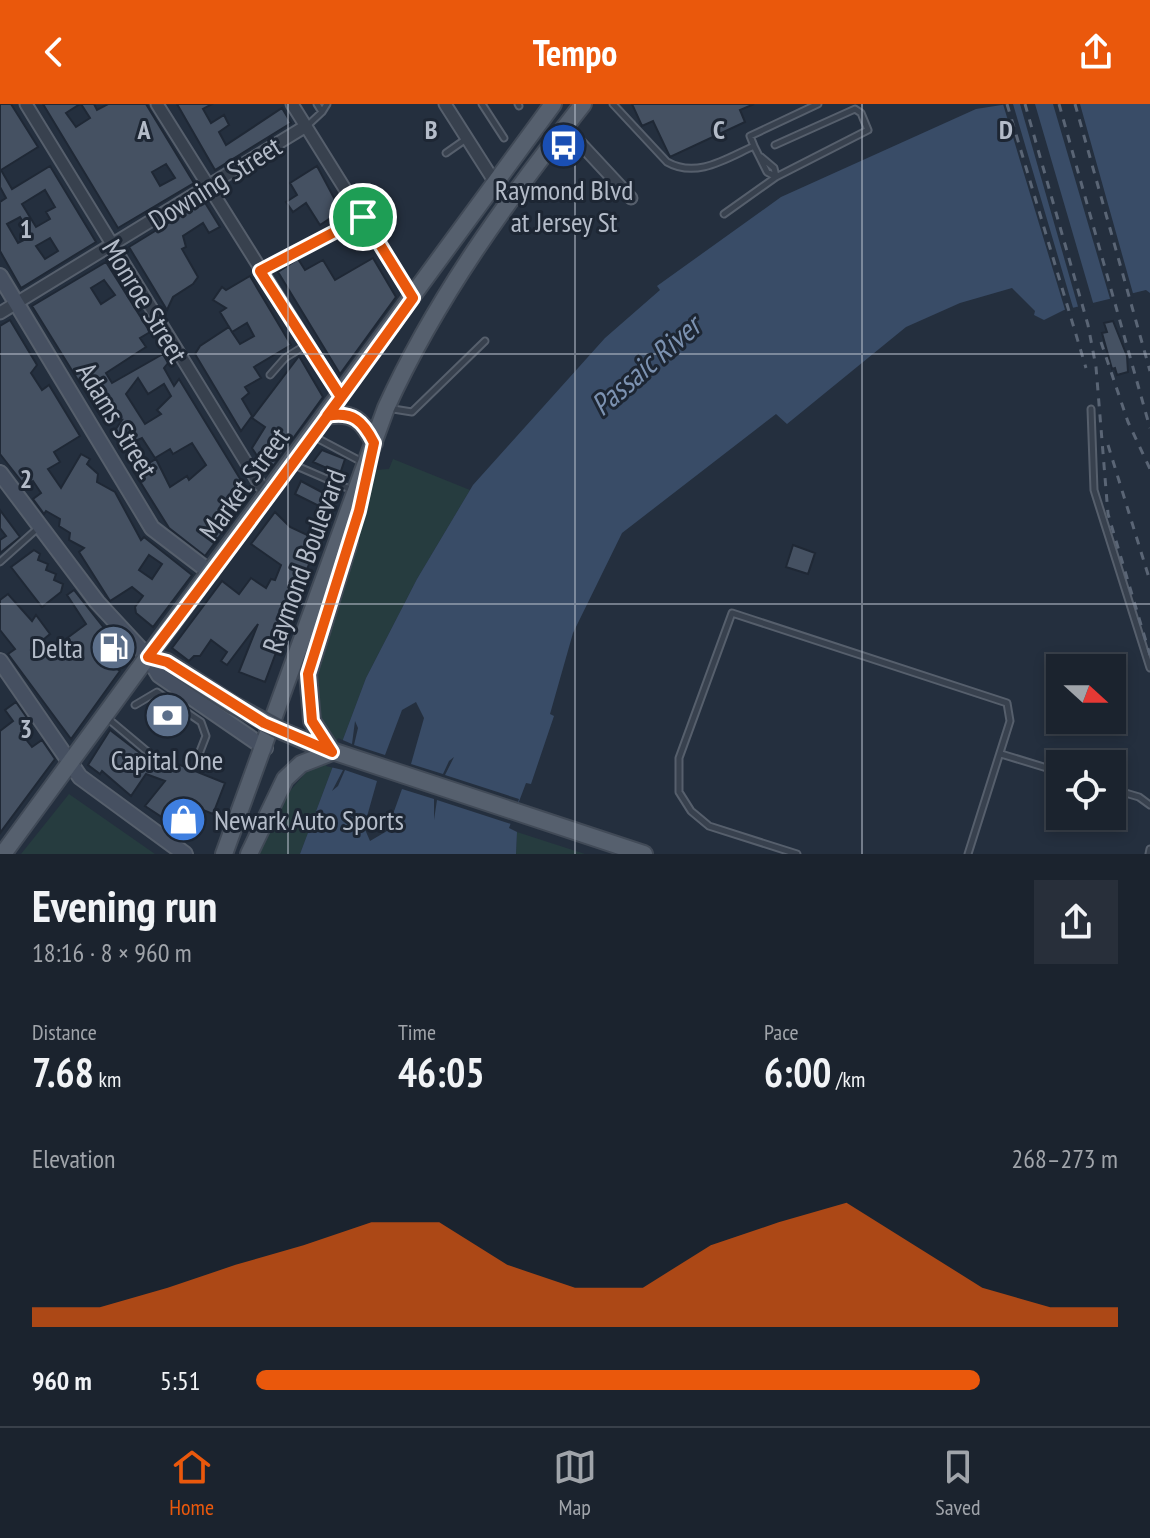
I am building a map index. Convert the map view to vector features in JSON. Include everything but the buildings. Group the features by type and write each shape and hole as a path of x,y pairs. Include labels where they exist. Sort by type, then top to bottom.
{"main road":[{"name":"Market Street","path":"1,854 341,397 553,104"},
{"path":"565,127 583,104"},
{"name":"Raymond Boulevard","path":"224,854 386,408 430,318 565,127"},
{"path":"386,408 393,371 418,316 413,298"},
{"path":"327,416 351,415 359,419 374,443"},
{"path":"320,748 309,711 308,674 359,511 366,465"},
{"path":"148,657 167,662 232,704 320,748 644,854"},
{"path":"249,854 285,779 320,748"}],"street":[{"name":"Monroe Street","path":"26,104 260,485 270,493"},
{"path":"157,104 341,397"},
{"path":"292,104 413,298"},
{"path":"445,104 496,184"},
{"name":"Downing Street","path":"0,313 113,247 306,126"},
{"path":"565,127 631,198"},
{"name":"Adams Street","path":"0,276 152,528 211,573"},
{"path":"1,477 97,602 148,657 159,675 265,748"},
{"path":"0,661 80,777 185,854"}],"lane":[{"path":"317,104 322,112"},
{"path":"306,126 327,104"},
{"path":"482,104 504,138"},
{"path":"613,104 676,167 709,167 754,146"},
{"path":"776,177 774,168 761,157 750,136 818,104"},
{"path":"724,214 776,177 868,130 861,113 855,109 775,145"},
{"path":"446,153 467,139"},
{"path":"260,271 363,217"},
{"path":"386,408 412,412 485,341"},
{"path":"270,375 285,358 307,345"},
{"path":"1091,409 1094,490 1150,668"},
{"path":"312,435 327,448 366,465"},
{"path":"291,463 356,491"},
{"path":"313,475 318,466"},
{"path":"323,479 328,470"},
{"path":"334,483 337,473"},
{"path":"0,562 39,527"},
{"path":"797,854 709,826 691,811 679,792 679,758 732,613 998,698 1011,711 1001,754 968,854"},
{"path":"135,705 157,692 201,722 206,736 199,754"},
{"path":"105,717 155,758"},
{"path":"1001,754 1046,768"},
{"path":"1126,793 1150,805"}],"green space":[{"path":"393,459 470,490 417,579 366,678 300,854 259,854 289,792 309,769 324,725 314,694 318,667 376,470 389,469"},
{"path":"69,794 155,854 21,854"},
{"path":"517,832 585,854 516,854"}],"water":[{"name":"Passaic River","path":"1008,104 1150,104 1150,293 1146,290 1064,310 1044,320 1034,315 1035,311 1012,288 960,303 906,327 787,424 776,414 622,533 573,633 550,714 554,716 531,784 526,783 509,828 517,832 516,854 300,854 366,678 417,579 473,485 605,338 660,290 657,286 781,197 976,109"}],"pier":[{"path":"1003,104 1013,104 1074,311 1066,313"},
{"path":"1020,104 1035,104 1094,306 1079,310"},
{"path":"1053,104 1080,104 1134,297 1111,302"},
{"path":"416,702 424,718 411,764 443,774 454,757 445,775 519,799 511,824 437,800 434,820 434,799 402,789 387,831 370,841 364,827 377,781 345,770 338,786 332,791 343,770 326,766 338,738 352,744 355,721 358,728 354,745 385,755 402,710"}],"railway":[{"path":"1007,104 1086,368"},
{"path":"1025,104 1088,325 1096,367 1108,514 1150,655"},
{"path":"1059,104 1150,428"},
{"path":"1075,104 1150,371"},
{"path":"1101,342 1128,422 1150,469"},
{"path":"1108,445 1150,581"}],"place":[{"name":"Raymond Blvd at Jersey St","path":"564,146"},
{"name":"Delta","path":"114,648"},
{"name":"Capital One","path":"167,715"},
{"name":"Newark Auto Sports","path":"183,820"}],"route":[{"path":"363,217 260,271 341,397 327,416 351,415 359,419 374,443 366,465 359,511 308,674 307,694 312,721 332,752 250,716 167,662 148,657 234,543 291,463 327,416 413,298 363,217"}]}
